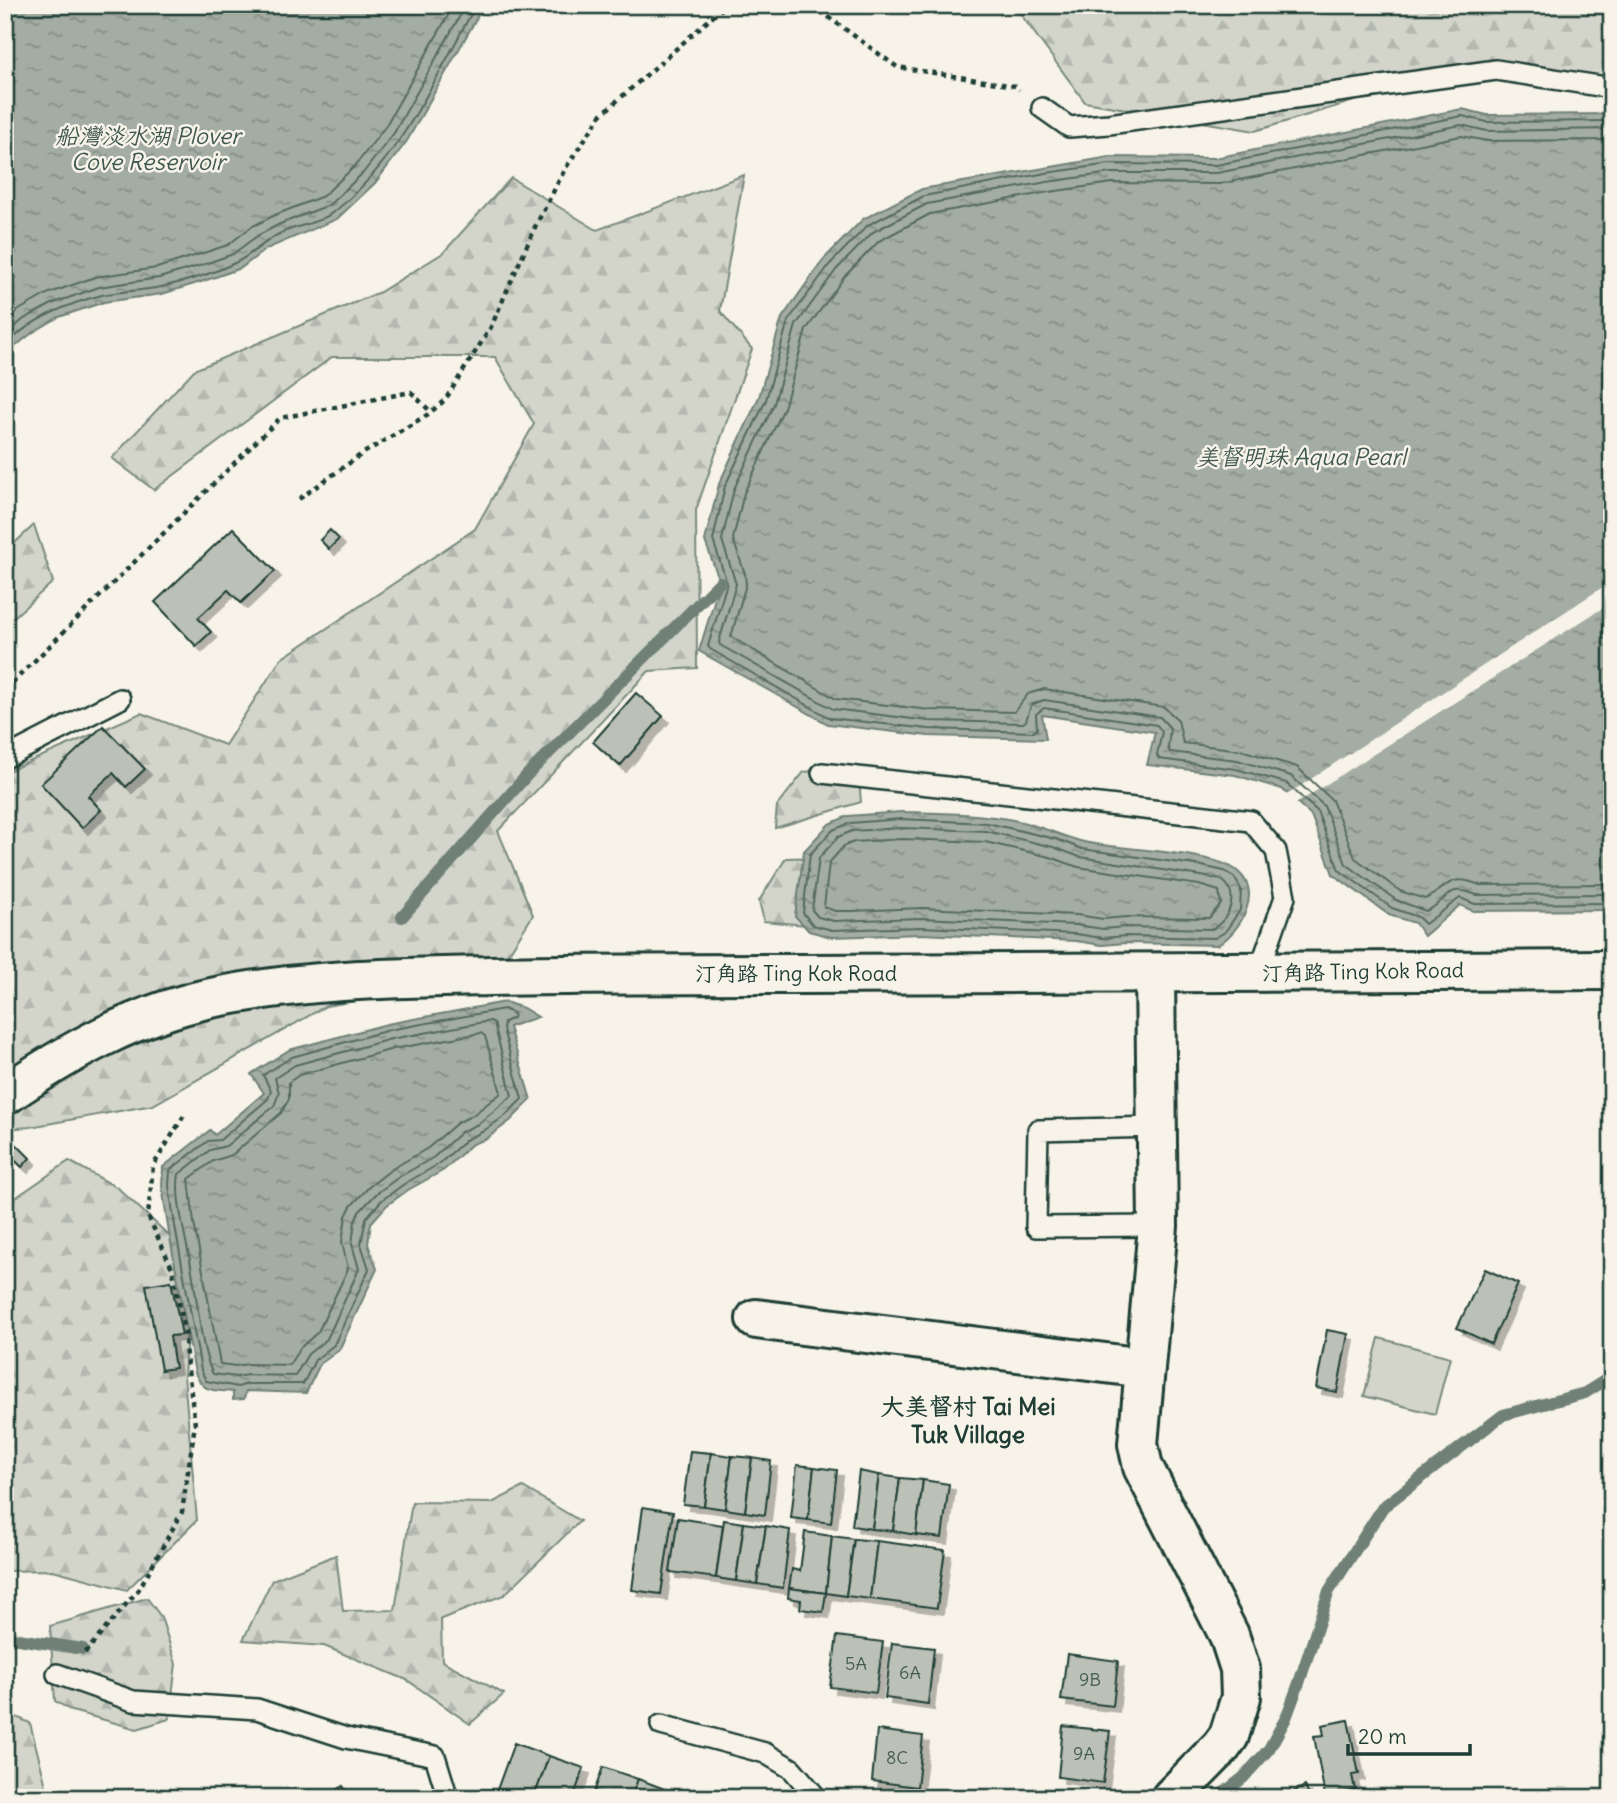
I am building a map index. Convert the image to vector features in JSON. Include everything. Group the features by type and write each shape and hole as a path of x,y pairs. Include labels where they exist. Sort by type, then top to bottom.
{"street":[{"name":"汀角路 Ting Kok Road","path":"5,1095 40,1071 123,1027 162,1012 208,999 278,987 386,978 627,974 1155,975 1612,970"},
{"path":"1155,975 1158,1227 1138,1444 1143,1467 1229,1635 1240,1669 1241,1697 1229,1735 1221,1747 1171,1798"},
{"path":"756,1319 1145,1368"}],"lane":[{"path":"1042,108 1069,127 1109,124 1496,70 1612,88"},
{"path":"5,758 120,699"},
{"path":"822,773 1251,821 1276,851 1285,897 1258,974"},
{"path":"1157,1127 1038,1130 1037,1227 1158,1227"},
{"path":"57,1674 133,1701 257,1709 346,1738 435,1756 448,1798"},
{"path":"661,1725 765,1754 792,1769 817,1798"}],"path":[{"path":"299,499 445,400 491,327 565,169 601,115 726,5"},
{"path":"812,5 897,67 1015,86"},
{"path":"5,690 280,418 411,392 431,412"},
{"path":"57,1674 82,1656 139,1589 182,1512 195,1424 186,1337 172,1268 148,1216 153,1166 185,1114"}],"green space":[{"path":"1014,5 1612,5 1612,80 1446,73 1255,131 1085,102"},
{"path":"744,175 720,311 752,349 696,510 697,668 649,671 498,831 533,915 493,978 326,1006 153,1105 5,1129 5,787 8,771 141,713 225,745 281,659 475,529 534,424 495,357 332,357 154,490 112,458 194,370 380,292 443,253 511,178 597,230"},
{"path":"34,525 53,582 5,625 5,552"},
{"path":"858,766 861,802 775,828 777,806 804,772"},
{"path":"825,857 836,928 764,921 759,901 786,858"},
{"path":"69,1161 118,1188 192,1257 184,1376 197,1520 127,1590 53,1570 5,1571 5,1205"},
{"path":"1379,1338 1450,1357 1435,1414 1364,1396"},
{"path":"523,1487 580,1521 504,1595 441,1619 442,1661 504,1694 470,1724 407,1680 324,1646 243,1640 272,1580 336,1555 343,1611 395,1610 412,1502 492,1503"},
{"path":"147,1598 161,1617 176,1664 169,1719 137,1729 72,1711 55,1701 50,1626"},
{"path":"5,1712 30,1723 49,1798 5,1798"}],"water":[{"name":"船灣淡水湖 Plover Cove Reservoir","path":"5,5 484,5 407,141 375,183 337,219 266,249 241,268 162,294 104,302 59,317 12,349 5,362"},
{"name":"美督明珠 Aqua Pearl","path":"1462,109 1487,115 1612,114 1612,910 1473,911 1460,905 1424,936 1415,923 1389,915 1333,874 1311,815 1282,789 1235,775 1147,765 1155,732 1042,715 1046,739 928,736 828,724 699,651 720,582 705,541 719,484 759,397 782,318 824,259 863,219 922,189 1110,157 1215,158"},
{"path":"901,812 1004,818 1084,842 1207,859 1236,870 1244,879 1249,899 1241,920 1218,945 1102,945 1076,941 921,934 831,937 809,931 795,916 804,851 829,824 848,816"},
{"path":"505,1002 538,1017 509,1027 531,1100 510,1121 486,1139 472,1144 444,1170 386,1206 371,1223 368,1244 377,1269 339,1350 320,1364 306,1393 246,1391 244,1399 233,1400 233,1392 205,1387 195,1373 168,1227 162,1186 163,1167 210,1130 215,1135 264,1093 251,1074 289,1050 387,1024"}],"pier":[{"path":"1612,581 1612,602 1294,805 1285,796"}],"building":[{"path":"233,528 275,571 241,603 228,590 198,618 211,632 196,646 155,602"},
{"path":"330,530 339,539 329,549 320,540"},
{"path":"636,693 663,716 620,766 593,742"},
{"path":"103,726 145,769 126,787 113,773 88,796 101,810 82,828 41,784"},
{"path":"15,1143 30,1158 22,1167 6,1152"},
{"path":"1485,1269 1518,1284 1491,1344 1457,1328"},
{"path":"171,1281 182,1335 170,1336 175,1368 161,1370 146,1285"},
{"path":"1327,1330 1348,1334 1337,1392 1316,1388"},
{"path":"690,1451 711,1453 704,1506 683,1504"},
{"path":"711,1453 732,1456 725,1509 704,1506"},
{"path":"732,1456 752,1458 745,1512 725,1509"},
{"path":"752,1458 771,1461 765,1515 745,1512"},
{"path":"797,1465 814,1467 808,1520 791,1518"},
{"path":"814,1467 837,1470 831,1523 808,1520"},
{"path":"859,1471 879,1475 872,1529 852,1526"},
{"path":"879,1475 900,1478 893,1531 872,1529"},
{"path":"900,1478 923,1480 916,1535 893,1531"},
{"path":"923,1480 949,1484 942,1538 916,1535"},
{"path":"643,1507 673,1512 661,1594 632,1590"},
{"path":"678,1518 723,1525 716,1578 670,1572"},
{"path":"724,1520 744,1523 736,1581 716,1578"},
{"path":"744,1523 766,1526 757,1584 736,1581"},
{"path":"766,1526 790,1530 783,1588 757,1584"},
{"path":"805,1532 832,1536 826,1593 789,1588 792,1569 800,1571"},
{"path":"832,1536 854,1539 846,1596 826,1593"},
{"path":"854,1539 877,1541 870,1599 846,1596"},
{"path":"877,1541 945,1550 937,1608 870,1599"},
{"path":"789,1588 826,1593 823,1612 800,1609 801,1600 788,1598"},
{"path":"837,1636 883,1642 876,1693 830,1687"},
{"path":"892,1643 934,1648 928,1704 885,1698"},
{"path":"1067,1654 1118,1661 1113,1706 1061,1700"},
{"path":"1348,1720 1359,1774 1352,1775 1355,1790 1325,1796 1314,1736 1324,1735 1322,1725"},
{"path":"1063,1726 1110,1731 1103,1783 1058,1777"},
{"path":"877,1730 923,1736 917,1787 872,1781"},
{"path":"514,1743 549,1756 534,1798 494,1798"},
{"path":"549,1756 584,1768 573,1798 534,1798"},
{"path":"603,1767 638,1779 631,1798 592,1798"},
{"path":"638,1779 673,1792 671,1798 631,1798"},
{"path":"343,1786 351,1798 326,1798"},
{"path":"1305,1786 1310,1798 1280,1798"}],"waterway":[{"path":"402,917 528,774 720,582"},
{"path":"1217,1798 1243,1778 1269,1749 1286,1718 1329,1591 1383,1507 1503,1415 1585,1393 1612,1376"},
{"path":"5,1637 83,1649"}],"district":[{"name":"大美督村 Tai Mei Tuk Village","path":"968,1421"}]}
